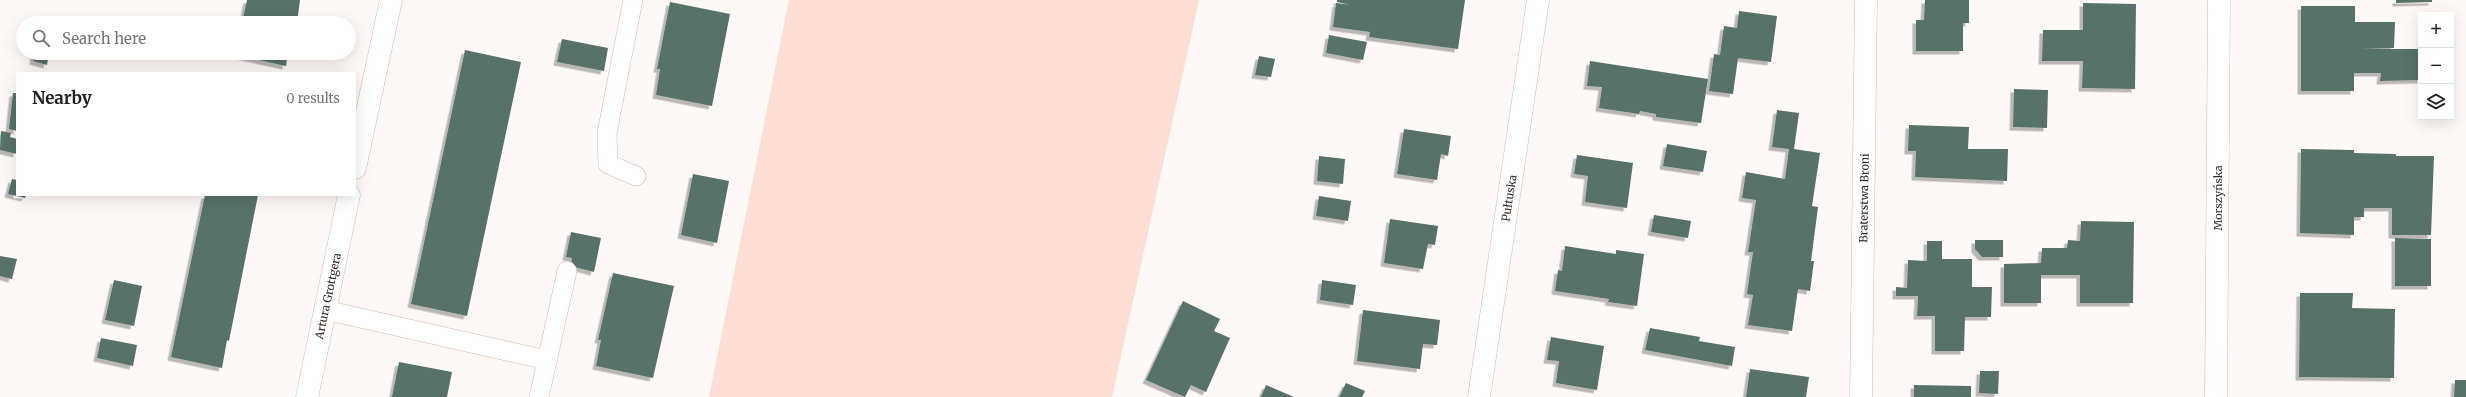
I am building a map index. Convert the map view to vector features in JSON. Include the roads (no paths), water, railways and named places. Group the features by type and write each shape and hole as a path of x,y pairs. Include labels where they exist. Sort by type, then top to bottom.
{"street":[{"path":"356,163 391,0"},
{"name":"Pułtuska","path":"1479,397 1538,0"},
{"name":"Braterstwa Broni","path":"1861,397 1866,0"},
{"name":"Morszyńska","path":"2216,397 2220,0"},
{"name":"Artura Grottgera","path":"306,397 349,196"}],"lane":[{"path":"633,0 607,133 608,164 636,176"},
{"path":"539,397 567,271"},
{"path":"325,310 368,322 548,360"}]}
